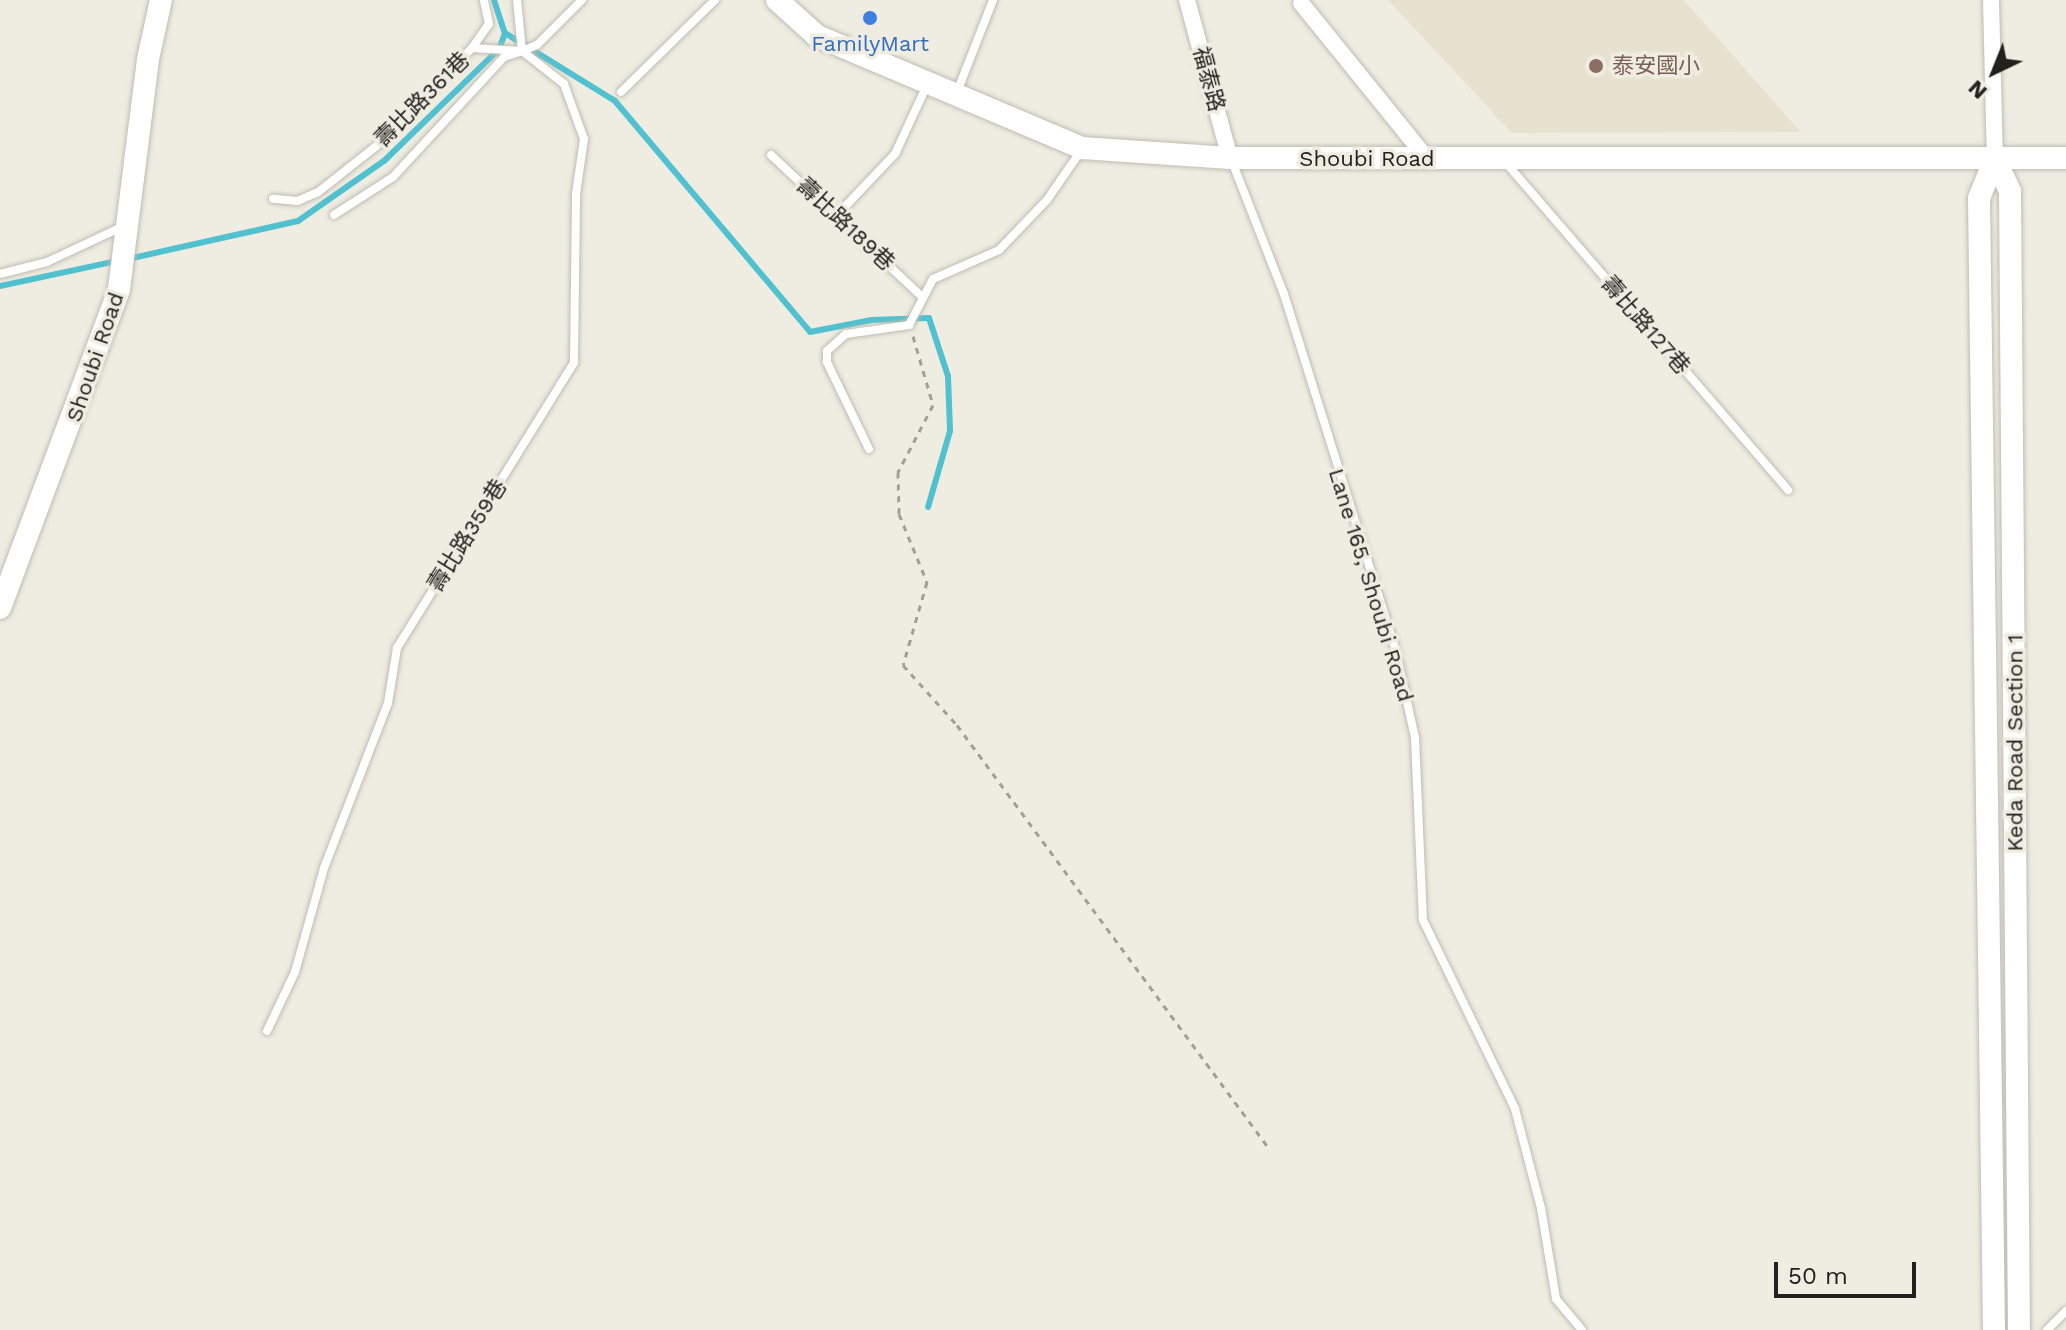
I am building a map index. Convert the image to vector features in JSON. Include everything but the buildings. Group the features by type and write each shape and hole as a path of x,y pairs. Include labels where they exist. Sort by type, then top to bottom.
{"street":[{"name":"Shoubi Road","path":"0,608 109,328 128,224 148,59 161,0"},
{"name":"福泰路","path":"1187,0 1230,158"},
{"path":"1991,0 1995,159 1979,198 1994,1330"},
{"name":"Shoubi Road","path":"781,2 817,36 1082,148 1230,158 2066,158"},
{"path":"1301,3 1428,160"},
{"name":"Keda Road Section 1","path":"1995,159 2010,191 2019,1330"}],"lane":[{"path":"472,48 489,24 484,0"},
{"path":"517,0 522,51"},
{"path":"334,215 393,177 504,57 537,45 582,0"},
{"path":"621,92 715,0"},
{"path":"957,93 993,0"},
{"name":"壽比路361巷","path":"273,199 298,201 318,192 389,136 472,48 492,45"},
{"name":"壽比路359巷","path":"267,1031 295,972 324,868 388,703 397,648 574,362 576,194 584,139 564,84 522,51 492,45"},
{"path":"838,214 895,154 929,81"},
{"path":"869,449 827,362 827,351 846,334 909,325 920,295 933,279 999,250 1047,200 1082,148"},
{"name":"壽比路189巷","path":"771,155 838,214 920,295"},
{"name":"Lane 165, Shoubi Road","path":"1230,158 1284,294 1396,652 1415,738 1423,920 1515,1109 1541,1208 1556,1299 1582,1330"},
{"name":"壽比路127巷","path":"1503,160 1788,490"},
{"path":"0,274 47,262 128,224"},
{"path":"2047,1330 2066,1311"}],"path":[{"path":"909,325 933,405 898,472 899,514 927,582 903,665 957,725 1268,1147"}],"shaded area":[{"name":"泰安國小","path":"1388,0 1684,0 1801,132 1512,133"}],"waterway":[{"path":"494,0 505,33"},
{"path":"505,33 615,101 810,332 872,320 929,318 948,376 950,431 928,507"},
{"path":"128,259 298,221 385,160 499,49 505,33"},
{"path":"0,286 117,261"}],"place":[{"name":"FamilyMart","path":"870,18"},
{"name":"泰安國小","path":"1596,66"}]}
